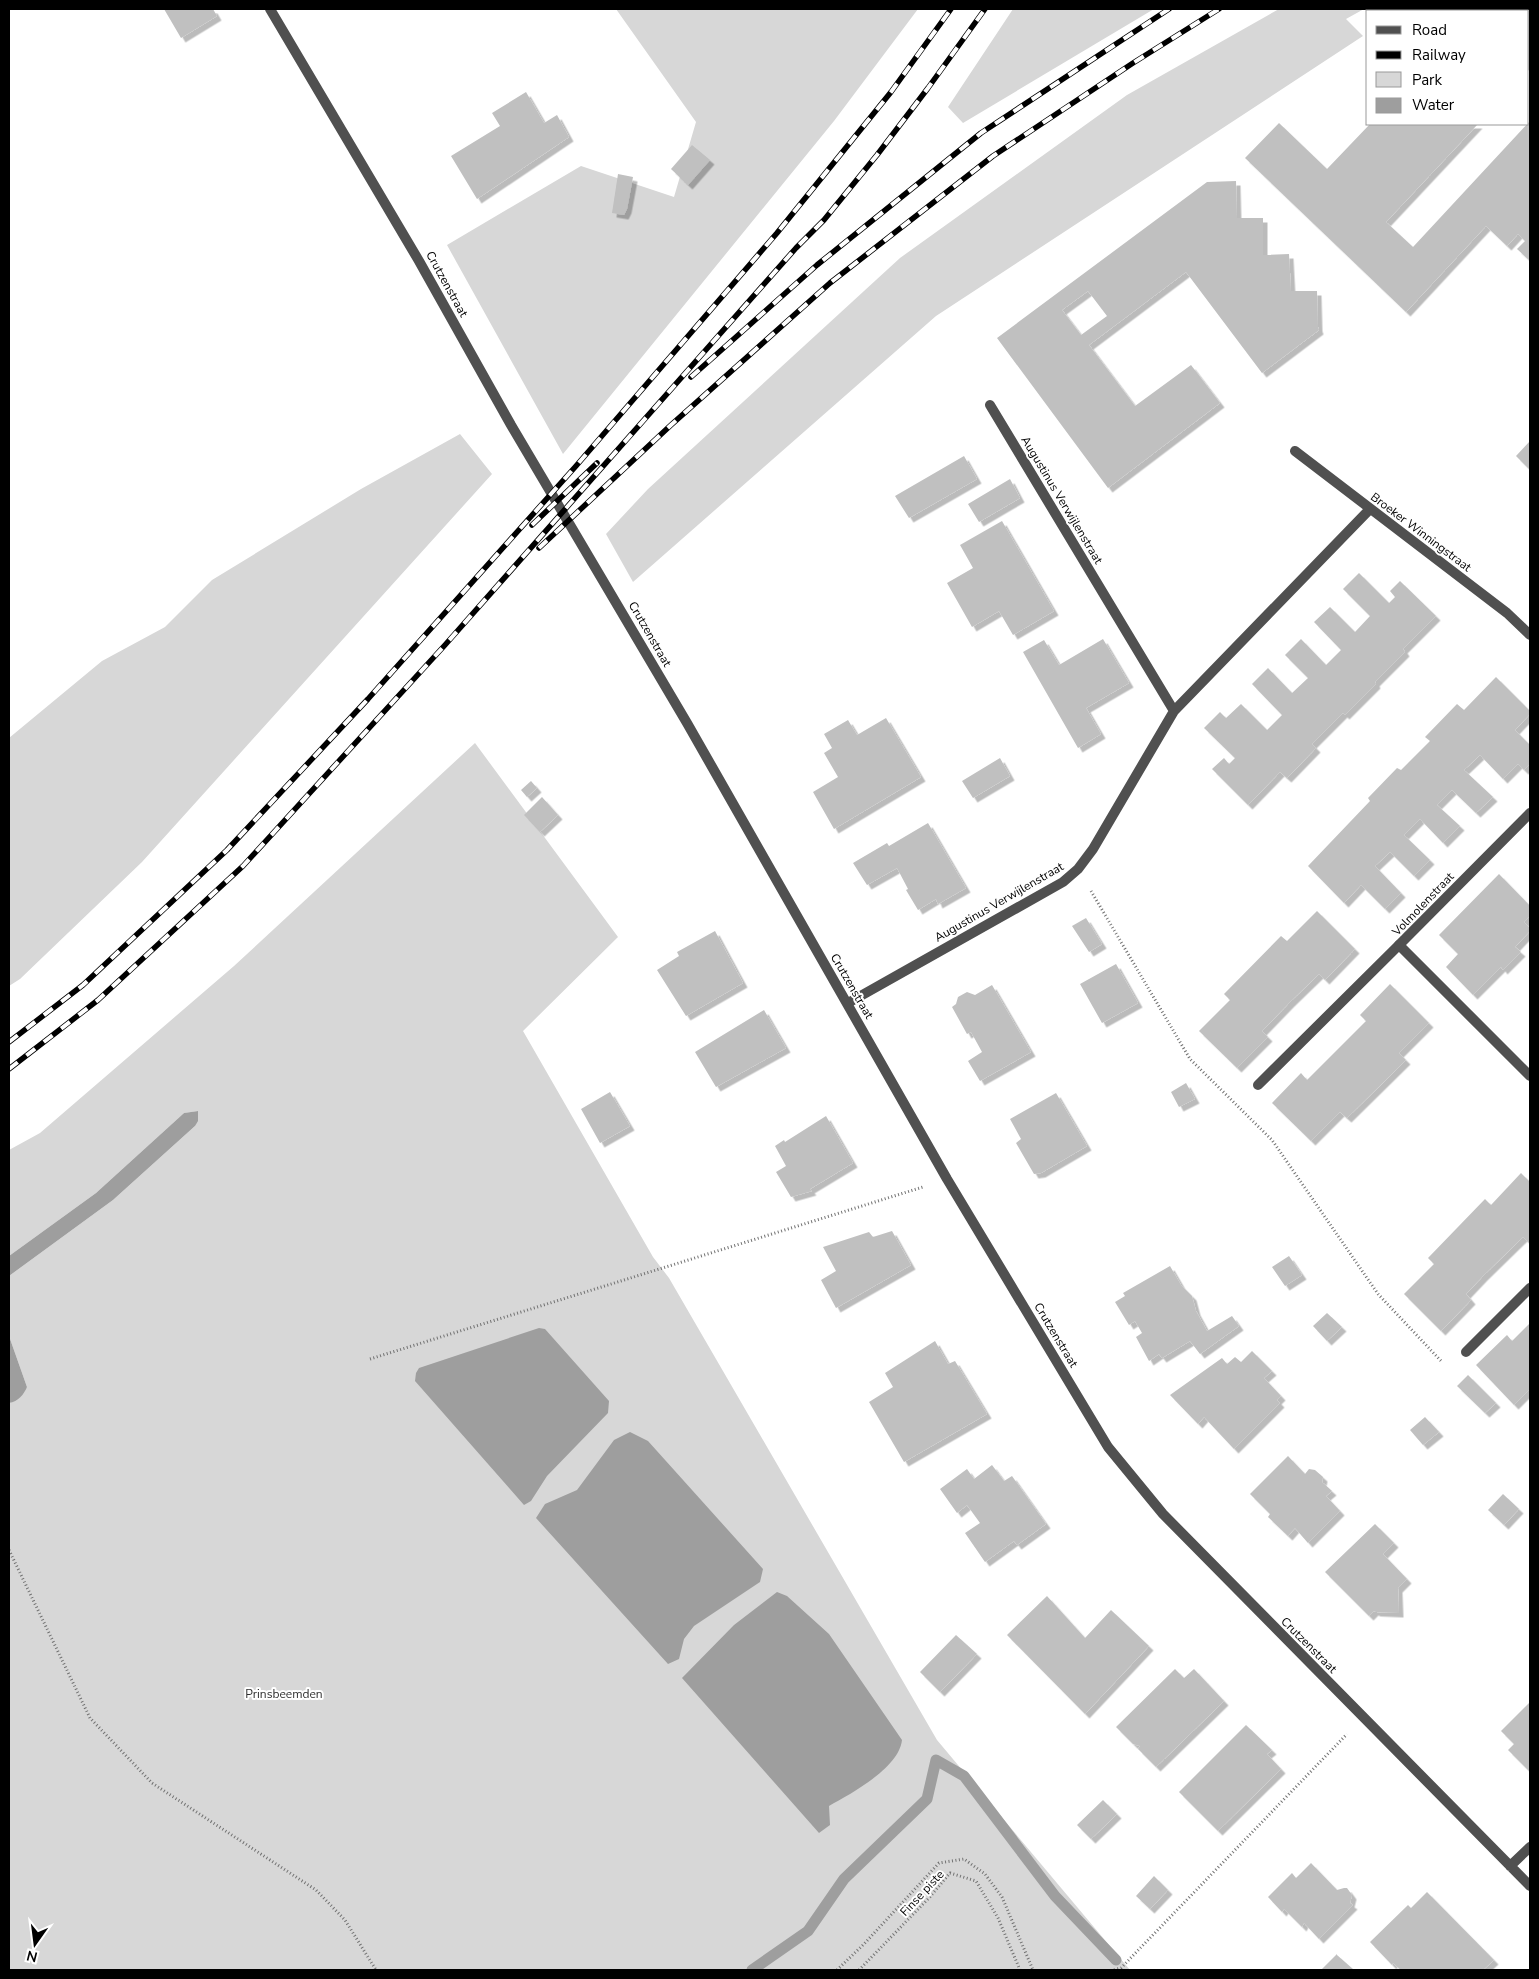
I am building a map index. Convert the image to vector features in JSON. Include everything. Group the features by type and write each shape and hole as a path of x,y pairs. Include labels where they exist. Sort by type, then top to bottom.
{"street":[{"name":"Crutzenstraat","path":"270,9 419,260 511,425 621,609 948,1179 1108,1447 1162,1514 1530,1886"},
{"name":"Augustinus Verwijlenstraat","path":"990,405 1174,711"},
{"name":"Broeker Winningstraat","path":"1294,451 1507,613 1530,635"},
{"name":"Augustinus Verwijlenstraat","path":"848,1003 1063,882 1078,869 1093,849 1174,711 1370,509"},
{"name":"Volmolenstraat","path":"1530,813 1399,944 1530,1076"},
{"path":"1258,1085 1399,944"},
{"path":"1466,1352 1530,1288"},
{"path":"1510,1866 1530,1847"}],"path":[{"path":"1078,869 1190,1059 1272,1140 1378,1294 1450,1370 1466,1352"},
{"path":"370,1359 948,1179"},
{"path":"9,1550 90,1718 152,1784 316,1890 345,1920 376,1970"},
{"path":"1114,1970 1121,1968 1363,1717"},
{"path":"837,1970 864,1944 939,1863 964,1859 985,1874 1002,1897 1033,1970"},
{"name":"Finse piste","path":"859,1970 929,1898 950,1873 976,1882 998,1918 1020,1970"}],"green space":[{"path":"616,9 918,9 834,121 563,454 447,245 581,166 674,197 696,122"},
{"path":"1013,9 1154,9 963,123 948,107"},
{"path":"1279,9 1364,9 1346,19 1363,36 936,316 633,582 606,534 648,489 900,258 1127,95"},
{"path":"460,434 492,474 142,862 20,979 9,986 9,738 102,661 165,627 212,580 361,489"},
{"name":"Prinsbeemden","path":"475,743 618,937 523,1031 653,1257 669,1278 937,1740 1130,1970 9,1970 9,1403 27,1387 9,1336 9,1276 113,1200 195,1126 198,1111 184,1113 96,1193 9,1256 9,1150 40,1133 234,966"}],"water":[{"path":"198,1111 198,1121 195,1126 113,1200 9,1276 9,1256 96,1193 184,1113"},
{"path":"539,1328 545,1329 609,1401 608,1413 547,1476 531,1501 524,1505 415,1381 419,1368"},
{"path":"9,1336 27,1387 20,1397 9,1403"},
{"path":"630,1432 648,1441 763,1569 760,1582 694,1626 684,1639 679,1659 668,1664 536,1518 545,1504 577,1490 614,1440"},
{"path":"777,1592 787,1596 829,1634 902,1740 893,1760 884,1770 861,1787 829,1806 830,1825 819,1833 682,1678 734,1625"}],"building":[{"path":"164,9 213,9 217,16 181,38"},
{"path":"1448,9 1449,10 1383,10"},
{"path":"1530,9 1529,70 1529,10 1505,10"},
{"path":"526,92 544,123 557,115 569,137 477,199 451,156 500,126 492,113"},
{"path":"1529,122 1530,259 1517,249 1525,241 1518,234 1507,246 1486,226 1406,312 1245,158 1279,123 1327,169 1369,125 1477,125 1386,222 1413,247 1526,125 1529,125"},
{"path":"692,145 710,160 688,185 671,169"},
{"path":"618,174 633,177 627,209 624,215 612,213"},
{"path":"1236,181 1237,218 1263,218 1263,255 1289,254 1291,291 1317,291 1319,330 1262,373 1186,272 1089,345 1135,406 1191,365 1220,403 1108,488 997,338 1207,182","holes":["1088,291 1107,316 1081,335 1062,310"]},
{"path":"1530,441 1530,470 1516,456"},
{"path":"964,456 977,479 909,518 895,496"},
{"path":"1010,479 1020,498 979,522 968,504"},
{"path":"1002,521 1054,611 1013,635 999,611 972,627 947,583 973,568 960,545"},
{"path":"1359,573 1389,603 1395,597 1390,591 1400,581 1436,616 1403,649 1405,652 1375,682 1376,684 1312,744 1316,748 1287,778 1280,772 1248,805 1212,769 1224,758 1229,764 1235,758 1204,728 1220,712 1226,718 1241,704 1267,730 1282,715 1252,684 1268,668 1292,693 1308,678 1285,655 1301,639 1326,665 1341,650 1314,622 1330,607 1355,632 1370,616 1343,589"},
{"path":"1103,639 1129,683 1086,708 1101,734 1078,748 1023,652 1044,640 1059,665"},
{"path":"1496,677 1530,711 1530,714 1515,730 1530,745 1530,764 1524,770 1518,764 1503,779 1480,755 1464,770 1493,797 1476,813 1452,790 1437,805 1460,826 1443,843 1420,819 1404,835 1430,860 1414,876 1390,852 1375,866 1401,893 1385,909 1361,885 1344,903 1308,866 1370,801 1368,798 1397,768 1401,770 1430,741 1425,737 1457,704 1464,710"},
{"path":"886,718 921,777 834,829 813,792 838,777 824,753 832,748 824,734 848,720 857,735"},
{"path":"1000,758 1010,776 973,798 962,781"},
{"path":"531,781 537,788 527,797 521,790"},
{"path":"542,797 558,815 540,832 524,815"},
{"path":"928,823 966,888 938,904 936,899 918,910 906,890 908,889 897,868 867,885 853,863 887,843 889,846"},
{"path":"1499,874 1530,906 1530,916 1524,922 1530,928 1530,931 1515,947 1521,952 1503,970 1501,967 1473,995 1446,967 1458,954 1439,935"},
{"path":"1317,911 1355,949 1325,980 1319,974 1290,1002 1262,1031 1268,1037 1237,1068 1199,1031 1230,1000 1224,994 1281,936 1287,941"},
{"path":"1086,918 1102,944 1089,952 1072,926"},
{"path":"715,931 743,983 686,1016 657,970 679,956 677,952"},
{"path":"1116,964 1138,1003 1102,1023 1080,984"},
{"path":"1390,984 1429,1023 1399,1053 1406,1060 1347,1118 1340,1112 1311,1141 1272,1103 1301,1073 1307,1080 1366,1021 1360,1015"},
{"path":"992,985 1031,1052 980,1081 968,1061 982,1052 971,1032 967,1034 952,1007 956,1004 958,997 967,992 975,995"},
{"path":"764,1010 786,1048 716,1087 695,1052"},
{"path":"1186,1083 1195,1099 1179,1107 1171,1092"},
{"path":"610,1092 630,1126 600,1143 581,1109"},
{"path":"1056,1093 1087,1146 1041,1173 1034,1174 1016,1143 1021,1139 1010,1119"},
{"path":"826,1116 853,1163 810,1189 812,1191 791,1197 776,1172 786,1166 775,1146 784,1140 785,1142"},
{"path":"1521,1173 1530,1182 1530,1242 1523,1237 1483,1276 1466,1294 1471,1300 1441,1331 1404,1294 1434,1264 1428,1258 1485,1199 1491,1205"},
{"path":"892,1231 911,1265 836,1308 821,1280 836,1271 823,1247 869,1232 873,1237"},
{"path":"1289,1256 1302,1275 1285,1286 1272,1267"},
{"path":"1170,1266 1181,1285 1192,1296 1196,1311 1207,1331 1232,1316 1239,1326 1200,1354 1190,1341 1162,1358 1159,1354 1149,1361 1136,1337 1142,1333 1135,1321 1129,1325 1115,1302 1125,1296 1123,1293"},
{"path":"1327,1313 1342,1327 1327,1341 1313,1326"},
{"path":"1530,1323 1530,1389 1514,1405 1476,1365 1507,1335 1512,1341"},
{"path":"935,1341 948,1364 955,1361 987,1414 904,1462 869,1402 893,1387 885,1373"},
{"path":"1252,1351 1272,1371 1264,1378 1281,1396 1277,1400 1280,1403 1234,1449 1204,1417 1198,1424 1170,1395 1222,1358 1227,1364 1235,1357 1241,1362"},
{"path":"1468,1375 1496,1403 1485,1413 1457,1386"},
{"path":"1425,1417 1439,1432 1423,1445 1410,1430"},
{"path":"1288,1456 1305,1474 1309,1469 1315,1470 1323,1477 1322,1482 1332,1491 1326,1496 1340,1511 1308,1543 1295,1528 1288,1536 1268,1517 1270,1514 1250,1494"},
{"path":"992,1465 1004,1481 1012,1476 1046,1524 1017,1545 1014,1541 985,1562 965,1533 980,1523 967,1505 957,1513 940,1489 967,1469 974,1479"},
{"path":"1503,1494 1519,1509 1504,1525 1488,1510"},
{"path":"1375,1524 1394,1543 1383,1554 1407,1579 1398,1588 1399,1613 1374,1611 1369,1616 1325,1572"},
{"path":"1047,1596 1085,1638 1111,1610 1149,1646 1085,1714 1007,1635"},
{"path":"956,1635 977,1654 940,1692 920,1672"},
{"path":"1175,1669 1184,1678 1194,1669 1224,1701 1156,1767 1138,1749 1140,1746 1133,1744 1116,1727"},
{"path":"1530,1702 1530,1772 1508,1750 1514,1744 1501,1731"},
{"path":"1246,1725 1272,1750 1267,1754 1281,1769 1218,1831 1179,1792"},
{"path":"1103,1800 1117,1814 1091,1839 1077,1825"},
{"path":"1311,1863 1337,1890 1347,1888 1352,1895 1350,1903 1353,1905 1319,1939 1304,1923 1302,1927 1284,1909 1282,1912 1268,1897 1292,1873 1296,1878"},
{"path":"1154,1876 1168,1890 1150,1909 1136,1896"},
{"path":"1427,1892 1494,1960 1483,1970 1401,1970 1393,1963 1392,1965 1370,1942 1408,1905 1411,1908"},
{"path":"1337,1955 1354,1970 1321,1970"}],"waterway":[{"path":"752,1970 808,1931 844,1879 927,1799 936,1760 964,1776 1055,1896 1116,1960"}],"railway":[{"path":"9,1042 83,985 227,850 368,699 576,466 777,233 891,92 951,9"},
{"path":"9,1069 98,1000 243,866 445,645 796,248 824,220 877,155 985,9"},
{"path":"691,377 817,265 981,133 1169,9"},
{"path":"539,548 671,425 830,283 993,156 1133,63 1219,9"},
{"path":"532,525 597,463"}]}
